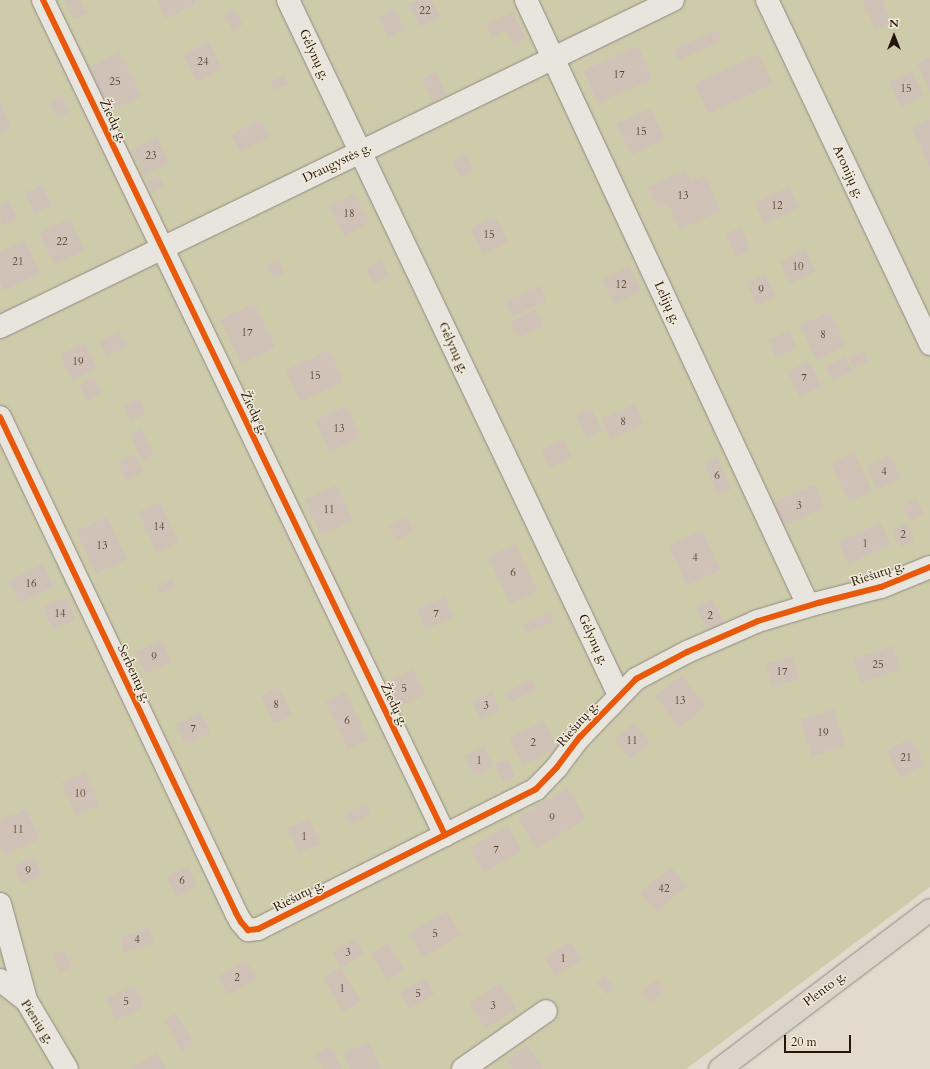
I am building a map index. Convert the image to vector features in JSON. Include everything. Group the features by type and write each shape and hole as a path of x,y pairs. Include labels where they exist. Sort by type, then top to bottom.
{"highway":[{"name":"Plento g.","path":"720,1069 930,910"}],"street":[{"name":"Žiedų g.","path":"43,0 445,835"},
{"name":"Gėlynų g.","path":"288,0 619,695"},
{"name":"Lelijų g.","path":"526,0 808,605"},
{"name":"Draugystės g.","path":"0,327 673,0"},
{"name":"Aronijų g.","path":"767,0 930,344"},
{"name":"Serbentų g.","path":"0,417 240,922 248,930 258,929"},
{"name":"Riešutų g.","path":"258,929 536,788 557,767 580,737 636,679 687,652 758,621 808,605 881,587 930,567"},
{"path":"0,904 26,1000"},
{"name":"Pienių g.","path":"0,980 26,1000 67,1069"},
{"path":"463,1069 546,1011"}],"shaded area":[{"path":"0,0 930,0 930,887 686,1069 0,1069"}],"building":[{"path":"65,0 81,0 87,13 74,19"},
{"path":"157,0 194,0 196,4 166,19"},
{"path":"419,0 432,0 441,17 420,27 409,4"},
{"path":"862,0 882,0 892,22 875,30"},
{"path":"235,9 243,25 232,30 224,14"},
{"path":"395,9 405,30 388,37 379,17"},
{"path":"513,12 526,39 513,45 506,31 492,37 486,24"},
{"path":"717,30 722,41 679,60 674,49"},
{"path":"209,42 223,69 197,82 183,55"},
{"path":"638,46 653,79 598,103 583,70"},
{"path":"120,52 141,96 109,112 88,68"},
{"path":"759,54 773,84 709,114 695,84"},
{"path":"930,57 930,92 917,63"},
{"path":"912,71 924,96 901,108 889,82"},
{"path":"436,72 447,94 433,101 422,79"},
{"path":"284,75 288,84 274,90 270,81"},
{"path":"62,96 70,112 58,118 50,102"},
{"path":"0,103 11,127 0,132"},
{"path":"650,108 665,139 632,155 617,124"},
{"path":"930,119 930,168 911,128"},
{"path":"262,120 270,137 239,152 231,134"},
{"path":"157,137 169,163 144,175 132,149"},
{"path":"466,154 474,170 460,177 452,161"},
{"path":"685,170 691,181 705,175 721,211 680,230 668,204 658,209 648,187"},
{"path":"158,175 164,186 153,193 147,181"},
{"path":"42,185 52,206 35,214 25,193"},
{"path":"789,187 799,208 764,224 755,203"},
{"path":"354,193 369,223 344,236 329,206"},
{"path":"9,200 18,218 1,226 0,205"},
{"path":"495,216 508,242 483,255 470,229"},
{"path":"70,218 85,250 54,264 39,232"},
{"path":"741,227 751,250 735,257 725,234"},
{"path":"25,240 40,273 4,291 0,283 0,252"},
{"path":"805,249 816,271 791,284 780,261"},
{"path":"279,260 285,273 273,278 267,265"},
{"path":"381,260 389,276 374,284 366,268"},
{"path":"629,266 641,291 614,304 602,279"},
{"path":"765,274 776,296 757,306 746,283"},
{"path":"540,285 547,300 513,316 506,301"},
{"path":"254,303 275,347 241,364 220,320"},
{"path":"536,309 544,325 518,338 510,322"},
{"path":"830,311 846,345 816,359 800,325"},
{"path":"789,330 797,348 776,358 768,339"},
{"path":"119,331 127,346 107,357 99,342"},
{"path":"85,343 97,368 72,380 60,355"},
{"path":"329,350 344,382 300,402 285,370"},
{"path":"865,351 869,361 853,368 849,357"},
{"path":"845,357 852,371 833,381 825,367"},
{"path":"809,361 821,386 800,397 787,372"},
{"path":"94,377 102,393 87,401 79,385"},
{"path":"139,399 146,415 130,421 123,406"},
{"path":"635,404 644,424 610,439 601,419"},
{"path":"346,406 361,438 330,452 315,420"},
{"path":"591,407 602,431 587,438 576,414"},
{"path":"141,429 154,455 143,461 129,435"},
{"path":"563,439 572,457 551,468 542,450"},
{"path":"854,452 872,491 849,502 830,463"},
{"path":"135,454 143,472 126,480 118,462"},
{"path":"890,455 901,479 877,490 866,466"},
{"path":"718,457 731,489 717,495 704,463"},
{"path":"337,485 353,521 321,535 305,499"},
{"path":"815,485 825,508 782,526 773,503"},
{"path":"916,498 924,514 911,521 903,505"},
{"path":"160,502 179,543 157,553 138,512"},
{"path":"107,517 127,560 96,574 76,531"},
{"path":"407,517 414,531 396,540 389,526"},
{"path":"881,523 891,545 848,564 838,542"},
{"path":"906,523 915,540 901,547 892,531"},
{"path":"702,530 721,570 687,586 668,546"},
{"path":"515,544 538,591 511,604 488,557"},
{"path":"43,564 54,586 20,603 9,581"},
{"path":"172,580 175,587 159,594 156,587"},
{"path":"66,597 76,620 53,630 43,607"},
{"path":"445,597 454,617 426,630 417,610"},
{"path":"712,599 725,625 709,633 696,607"},
{"path":"550,612 554,621 527,633 523,624"},
{"path":"162,640 172,662 145,674 136,652"},
{"path":"893,646 901,670 861,683 853,659"},
{"path":"793,656 800,679 772,687 765,664"},
{"path":"413,669 425,694 395,709 382,684"},
{"path":"682,675 706,707 679,727 655,695"},
{"path":"532,679 537,689 510,702 505,693"},
{"path":"279,687 292,715 274,724 261,695"},
{"path":"345,692 368,740 348,749 325,702"},
{"path":"492,692 500,710 480,719 472,701"},
{"path":"834,709 846,745 812,756 800,720"},
{"path":"201,712 211,733 185,745 176,724"},
{"path":"544,721 557,749 523,765 510,737"},
{"path":"634,723 650,742 630,759 614,740"},
{"path":"911,738 925,765 900,777 886,751"},
{"path":"484,746 494,767 474,776 464,755"},
{"path":"507,759 515,777 503,783 495,764"},
{"path":"85,772 100,805 76,815 61,783"},
{"path":"568,788 586,819 536,848 518,817"},
{"path":"366,804 371,815 351,824 346,813"},
{"path":"26,809 40,839 5,855 0,845 0,821"},
{"path":"309,819 320,844 299,853 288,828"},
{"path":"508,826 522,851 484,873 470,847"},
{"path":"34,857 42,875 22,884 14,866"},
{"path":"188,866 198,887 176,897 166,876"},
{"path":"671,867 687,886 656,912 640,893"},
{"path":"447,911 461,935 423,957 409,933"},
{"path":"149,928 154,943 124,953 120,938"},
{"path":"355,938 364,954 341,968 361,1001 343,1012 323,978 341,967 332,952"},
{"path":"571,942 582,960 555,976 544,958"},
{"path":"388,943 404,969 387,980 371,954"},
{"path":"64,950 72,967 60,973 52,955"},
{"path":"246,960 257,978 229,995 218,977"},
{"path":"604,976 615,987 608,995 596,984"},
{"path":"426,978 435,995 409,1008 400,992"},
{"path":"657,979 666,990 650,1002 641,992"},
{"path":"501,983 517,1010 485,1029 469,1002"},
{"path":"135,985 145,1007 116,1020 106,998"},
{"path":"176,1013 194,1044 182,1051 164,1020"},
{"path":"369,1042 381,1069 350,1069 343,1053"},
{"path":"527,1045 544,1069 513,1069 506,1060"},
{"path":"329,1046 343,1069 323,1069 314,1055"},
{"path":"157,1053 166,1069 129,1069"}],"cycle path":[{"path":"43,0 445,835"},
{"path":"0,417 236,913 248,930 258,929 536,789 557,767 580,737 636,679 687,652 758,621 818,603 881,587 930,567"}]}
